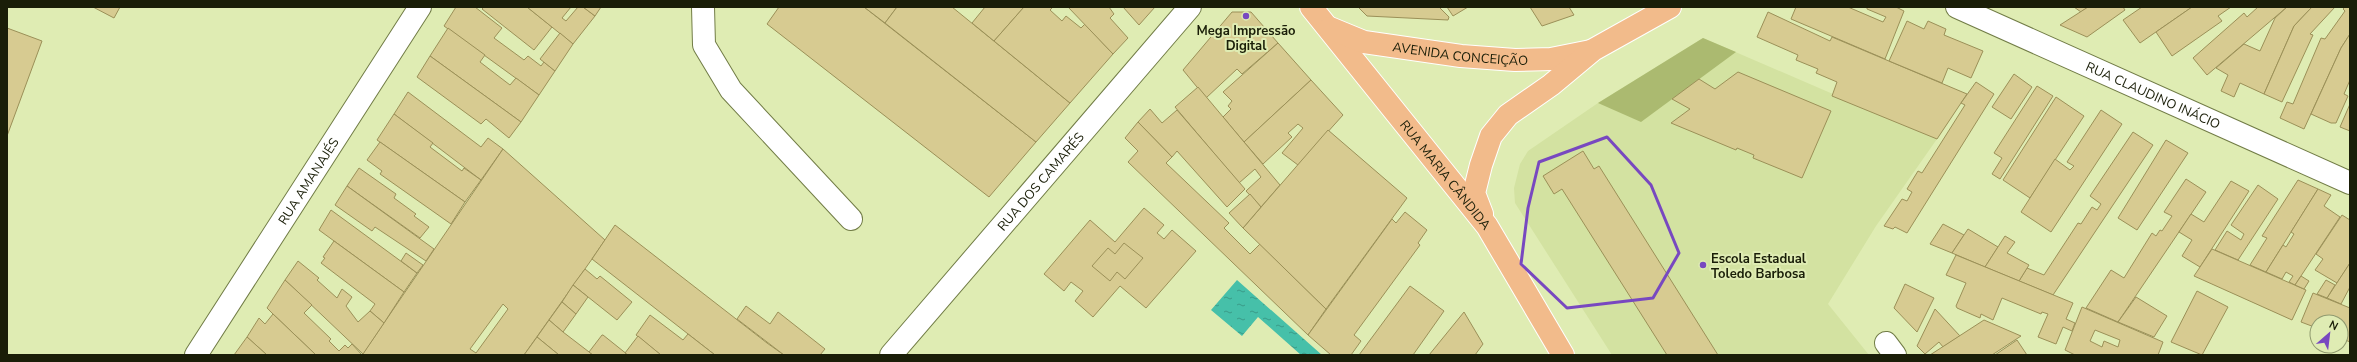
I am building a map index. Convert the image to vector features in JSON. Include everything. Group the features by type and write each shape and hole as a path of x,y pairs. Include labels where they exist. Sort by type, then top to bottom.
{"main road":[{"name":"RUA MARIA CÂNDIDA","path":"1310,7 1329,28 1487,226 1563,355"},
{"name":"AVENIDA CONCEIÇÃO","path":"1487,226 1474,193 1491,136 1508,115 1552,85 1593,50 1670,7"},
{"name":"AVENIDA CONCEIÇÃO","path":"1329,28 1364,42 1461,56 1515,60 1551,59 1593,50"}],"street":[{"name":"RUA AMANAJÉS","path":"196,355 420,7"},
{"path":"703,7 704,45 731,90 851,219"},
{"name":"RUA DOS CAMARÉS","path":"891,355 1190,7"},
{"name":"RUA CLAUDINO INÁCIO","path":"1957,7 2350,183"}],"highlighted area":[{"path":"1607,137 1651,185 1679,253 1653,298 1567,308 1521,264 1528,208 1539,162"}],"shaded area":[{"name":"Escola Estadual Toledo Barbosa","path":"1703,38 1937,139 1876,226 1828,304 1869,355 1612,355 1515,203 1514,188 1520,164 1528,151 1598,103"},
{"path":"1703,38 1736,52 1641,122 1598,103"}],"water":[{"path":"1237,280 1322,355 1301,355 1258,317 1242,336 1211,310"}],"building":[{"path":"93,7 120,7 114,18"},
{"path":"456,7 475,7 502,28 494,38 524,60 528,56 541,66 544,62 555,71 539,95 444,26"},
{"path":"484,7 527,7 552,27 534,50 482,9"},
{"path":"527,7 571,7 562,18 566,21 578,7 583,7 595,16 573,44"},
{"path":"583,7 601,7 595,16"},
{"path":"779,7 864,7 1036,142 989,197 767,24"},
{"path":"864,7 897,7 885,23"},
{"path":"897,7 952,7 1070,103 1036,142 885,23"},
{"path":"985,7 1024,7 994,41 972,23"},
{"path":"1024,7 1053,7 1050,10 1062,21 1066,16 1081,28 1085,24 1113,54 1070,103 994,41"},
{"path":"1068,7 1109,7 1114,14 1110,18 1128,38 1113,54"},
{"path":"1123,7 1155,7 1139,25"},
{"path":"1358,7 1439,7 1449,17 1448,20 1367,16"},
{"path":"1447,7 1468,7 1453,16"},
{"path":"1530,7 1569,7 1574,15 1542,26"},
{"path":"1796,7 1848,7 1883,22 1886,17 1867,9 1867,7 1896,7 1904,11 1885,59 1791,19"},
{"path":"2074,7 2088,7 2081,12"},
{"path":"2088,7 2123,7 2125,10 2087,37 2060,25"},
{"path":"2142,7 2192,7 2140,43 2123,20"},
{"path":"2192,7 2231,7 2218,16 2222,21 2172,56 2156,32"},
{"path":"2258,7 2287,7 2207,75 2193,58 2244,13 2247,17"},
{"path":"2287,7 2312,7 2294,26 2264,94 2240,83 2234,97 2221,91 2228,75 2216,68 2244,44 2260,51 2275,18"},
{"path":"2312,7 2335,7 2310,34 2313,35 2282,102 2264,94 2294,26"},
{"path":"2345,7 2350,7 2350,34 2341,48 2304,129 2280,118 2287,102 2293,104 2321,38 2325,39 2345,11 2343,9"},
{"path":"1232,12 1251,12 1278,43 1242,74 1237,69 1206,98 1183,70"},
{"path":"1768,12 1830,41 1832,37 1967,94 1937,139 1832,96 1837,82 1816,73 1818,69 1796,60 1798,55 1757,37"},
{"path":"1907,21 1924,29 1928,21 1946,29 1944,35 1983,51 1971,78 1948,68 1942,83 1889,61"},
{"path":"7,28 42,41 7,136"},
{"path":"448,28 485,55 480,62 510,85 516,78 539,95 521,122 430,56"},
{"path":"560,33 573,44 555,71 540,59"},
{"path":"2350,34 2350,80 2344,94 2348,96 2336,123 2331,123 2311,114 2341,48"},
{"path":"1278,43 1311,80 1244,142 1223,117 1231,109 1228,106 1232,101 1223,92"},
{"path":"430,56 521,122 509,138 486,119 481,124 417,77"},
{"path":"1738,72 1831,111 1802,178 1753,158 1754,155 1737,148 1736,150 1671,123 1690,109 1672,99 1699,79 1715,89"},
{"path":"2014,74 2032,87 2011,119 1992,107"},
{"path":"1311,80 1343,115 1298,165 1282,153 1303,128 1298,124 1288,133 1292,137 1263,164 1244,142"},
{"path":"1976,82 1994,94 1907,233 1895,227 1893,229 1884,226 1902,199 1907,201 1912,192 1907,189 1918,171 1922,173 1965,105 1961,103"},
{"path":"2037,86 2053,96 2000,179 1992,174 2002,158 1994,153"},
{"path":"1198,87 1280,185 1261,207 1246,191 1261,177 1255,169 1239,183 1175,107"},
{"path":"408,92 481,147 488,138 503,149 481,180 394,114"},
{"path":"2056,97 2084,116 2030,198 2003,180"},
{"path":"2350,104 2350,131 2340,127"},
{"path":"1150,109 1162,123 1177,110 1245,189 1227,207 1177,151 1172,157 1138,122"},
{"path":"2101,110 2122,124 2051,232 2021,212 2055,159 2070,170 2074,166 2067,162"},
{"path":"394,114 433,143 430,147 462,171 464,168 481,180 465,202 377,140"},
{"path":"1138,122 1172,157 1166,163 1229,223 1224,228 1250,254 1260,244 1326,309 1308,335 1128,162 1138,151 1125,138"},
{"path":"1328,130 1407,198 1326,309 1243,228"},
{"path":"2133,132 2153,145 2053,295 2019,281 2027,268 2044,275 2078,223 2081,224 2092,207 2097,210 2101,204 2090,196"},
{"path":"2166,140 2188,153 2137,230 2118,218"},
{"path":"380,142 465,202 451,224 380,174 382,171 367,160"},
{"path":"503,149 605,240 524,355 362,355","holes":["503,304 508,309 476,353 470,349"]},
{"path":"1583,151 1594,169 1599,166 1718,355 1667,355 1562,189 1554,194 1543,176"},
{"path":"359,168 396,194 394,198 416,214 414,216 429,227 420,238 347,186"},
{"path":"2186,179 2206,192 2118,322 2086,308 2111,270 2124,278 2152,233 2156,236 2160,230 2162,231 2172,216 2164,212"},
{"path":"2298,180 2318,189 2266,272 2250,265 2267,238 2262,236"},
{"path":"2231,181 2249,191 2200,267 2182,256 2192,240 2179,232 2191,214 2204,222"},
{"path":"2258,185 2278,199 2238,260 2215,250 2227,231 2241,240 2244,234 2231,225"},
{"path":"347,186 434,249 426,261 375,227 372,231 335,205"},
{"path":"2318,189 2331,195 2324,206 2340,217 2295,285 2289,282 2293,276 2286,272 2282,279 2266,272 2283,245 2286,247 2294,234 2291,232"},
{"path":"1250,194 1261,207 1243,228 1229,213"},
{"path":"1144,208 1164,225 1157,233 1164,239 1172,230 1196,251 1146,308 1120,286 1093,317 1075,301 1083,291 1071,282 1064,291 1044,274 1090,220 1115,242"},
{"path":"331,210 417,273 404,292 319,230"},
{"path":"1405,212 1427,230 1418,243 1420,245 1354,335 1361,341 1351,355 1331,355 1308,335 1392,219 1396,223"},
{"path":"2342,215 2350,220 2350,263 2337,283 2315,270 2323,259 2316,254"},
{"path":"1943,224 1964,235 1952,253 1930,244"},
{"path":"615,225 784,355 715,355 592,259"},
{"path":"1968,229 1998,247 1985,267 1952,253"},
{"path":"2005,236 2015,242 2007,253 2029,265 2019,281 1985,267"},
{"path":"334,241 404,292 384,323 370,311 375,304 321,263 325,258 323,257"},
{"path":"1124,243 1143,258 1125,279 1117,272 1110,281 1092,266 1108,248 1115,254"},
{"path":"2212,249 2306,290 2292,320 2194,276"},
{"path":"406,253 423,265 417,273 401,261"},
{"path":"1956,255 2073,303 2066,319 2075,323 2072,331 2063,327 2056,344 2038,337 2048,314 2042,312 2041,314 2002,298 1993,320 1981,314 1980,318 1957,308 1956,306 1966,283 1946,275"},
{"path":"298,261 319,278 317,280 337,298 342,289 352,297 346,306 358,322 370,311 384,323 363,354 285,280"},
{"path":"2350,263 2350,287 2341,304 2327,298"},
{"path":"585,269 597,279 600,276 632,302 617,320 573,285"},
{"path":"2301,276 2309,281 2304,289 2295,285"},
{"path":"285,280 312,305 304,313 331,339 329,341 339,351 345,345 348,348 352,344 362,355 316,355 273,314 267,308"},
{"path":"2326,280 2335,285 2327,298 2317,294"},
{"path":"1905,284 1934,298 1917,332 1894,308"},
{"path":"573,285 588,297 576,314 562,302"},
{"path":"1410,286 1444,311 1413,355 1359,355"},
{"path":"2197,291 2228,307 2202,355 2171,342"},
{"path":"2313,293 2350,308 2350,342 2349,314 2309,314 2309,325 2301,322"},
{"path":"2136,297 2167,316 2154,337 2118,322"},
{"path":"562,302 576,314 563,332 549,320"},
{"path":"746,306 770,324 778,312 825,349 820,355 784,355 737,319"},
{"path":"2082,307 2163,342 2158,355 2075,355 2065,350","holes":["2095,330 2120,340 2118,347 2104,341 2102,347 2090,341"]},
{"path":"1935,309 1960,336 1943,347 1939,342 1925,354 1917,346"},
{"path":"1464,312 1483,344 1475,355 1429,355"},
{"path":"273,314 316,355 267,355 247,337 259,318 265,324"},
{"path":"650,315 683,340 688,334 715,355 661,355 636,335"},
{"path":"549,320 593,355 559,355 537,337"},
{"path":"1984,320 2021,336 1992,355 1930,355"},
{"path":"602,335 628,355 593,355 589,352"},
{"path":"638,336 661,355 628,355 625,353"},
{"path":"247,337 267,355 234,355"},
{"path":"537,337 559,355 524,355"},
{"path":"2017,340 2027,355 1995,355"}],"place":[{"name":"Mega Impressão Digital","path":"1246,16"},
{"name":"Escola Estadual Toledo Barbosa","path":"1703,265"}]}
